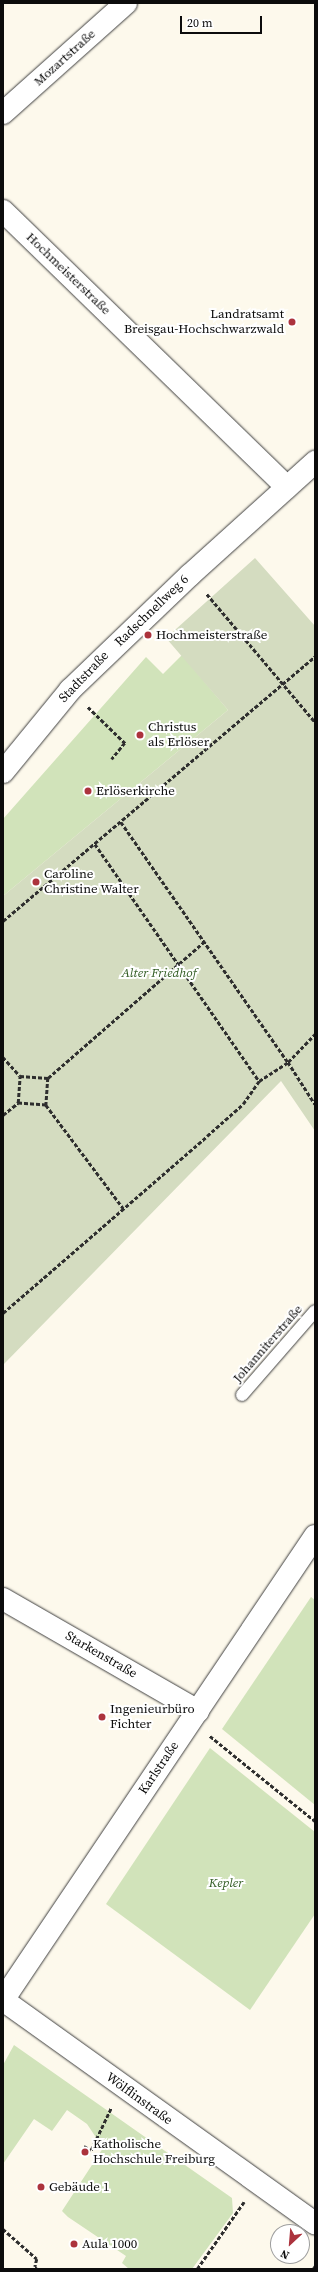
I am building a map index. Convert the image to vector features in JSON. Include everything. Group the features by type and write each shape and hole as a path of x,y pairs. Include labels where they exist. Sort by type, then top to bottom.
{"street":[{"name":"Mozartstraße","path":"3,113 126,3"},
{"name":"Hochmeisterstraße","path":"3,211 287,487"},
{"path":"287,487 311,466"},
{"name":"Radschnellweg 6","path":"190,574 287,487"},
{"name":"Stadtstraße","path":"3,771 70,690 190,574"},
{"name":"Karlstraße","path":"3,2000 315,1536"},
{"name":"Starkenstraße","path":"3,1599 195,1716"},
{"name":"Wölflinstraße","path":"3,2000 257,2184 315,2224"}],"lane":[{"name":"Johanniterstraße","path":"242,1395 315,1310"}],"path":[{"path":"190,574 284,683 315,722"},
{"path":"3,921 315,656"},
{"path":"70,690 126,743 112,759"},
{"path":"121,822 205,941 315,1104"},
{"path":"95,844 180,963 259,1081"},
{"path":"123,1208 46,1105 48,1078 205,941"},
{"path":"3,1313 243,1104 259,1081 288,1062 315,1034"},
{"path":"3,1057 20,1076 48,1078"},
{"path":"18,1103 20,1076"},
{"path":"3,1115 18,1103 46,1105"},
{"path":"195,1716 315,1821"},
{"path":"84,2146 91,2150 112,2105"},
{"path":"197,2269 257,2184"},
{"path":"3,2229 37,2259 35,2268 37,2269"}],"green space":[{"name":"Alter Friedhof","path":"255,558 315,626 315,1131 281,1081 3,1365 3,896 228,710 166,638"},
{"path":"182,655 228,710 3,896 3,819 146,657 163,674"},
{"path":"311,1597 315,1600 315,1805 222,1729"},
{"name":"Kepler","path":"210,1748 315,1832 315,1914 250,2010 106,1904"},
{"name":"Katholische Hochschule Freiburg","path":"14,2045 232,2198 233,2213 192,2269 129,2269 122,2263 126,2256 68,2217 62,2211 103,2148 87,2124 67,2110 52,2131 34,2119 3,2164 3,2065"}],"place":[{"name":"Landratsamt Breisgau-Hochschwarzwald","path":"292,322"},
{"name":"Hochmeisterstraße","path":"148,635"},
{"name":"Christus als Erlöser","path":"140,735"},
{"name":"Erlöserkirche","path":"88,791"},
{"name":"Caroline Christine Walter","path":"36,882"},
{"name":"Ingenieurbüro Fichter","path":"102,1717"},
{"name":"Katholische Hochschule Freiburg","path":"85,2152"},
{"name":"Gebäude 1","path":"41,2187"},
{"name":"Aula 1000","path":"74,2244"}]}
